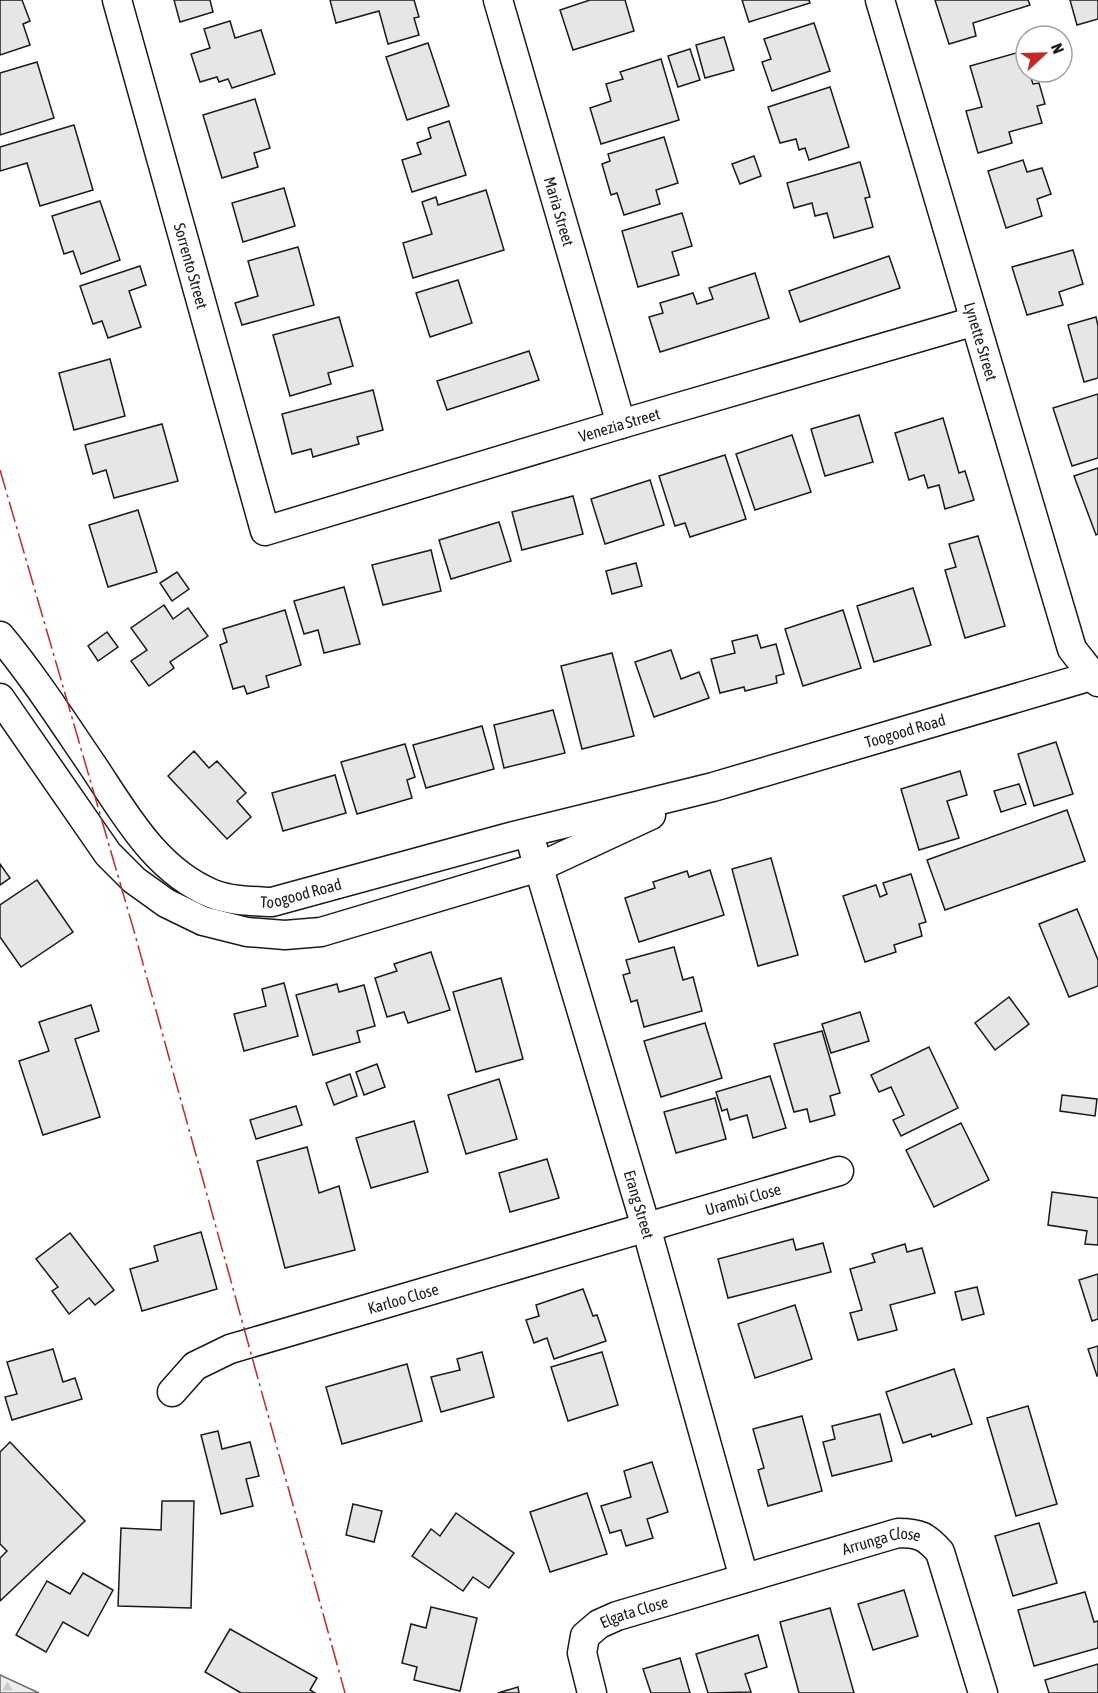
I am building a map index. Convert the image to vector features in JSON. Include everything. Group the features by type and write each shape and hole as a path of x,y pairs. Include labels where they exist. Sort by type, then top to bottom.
{"street":[{"name":"Sorrento Street","path":"117,0 265,531"},
{"name":"Maria Street","path":"498,0 621,424"},
{"name":"Lynette Street","path":"880,0 1071,649 1096,678"},
{"name":"Venezia Street","path":"265,531 975,321"},
{"name":"Toogood Road","path":"0,636 24,664 143,841 161,859 188,880 213,894 242,901 272,902 528,832 713,787 1096,678"},
{"name":"Toogood Road","path":"0,698 108,854 134,880 166,903 203,921 247,932 285,935 321,932 539,867 713,787"},
{"name":"Erang Street","path":"528,832 646,1227 744,1578"},
{"name":"Urambi Close","path":"646,1227 839,1171"},
{"name":"Karloo Close","path":"172,1392 195,1366 230,1349 646,1227"},
{"name":"Arrunga Close","path":"744,1578 898,1533 913,1533 929,1539 940,1552 946,1567 983,1693"},
{"name":"Elgata Close","path":"592,1693 582,1653 585,1636 599,1624 617,1616 744,1578"}],"green space":[{"path":"0,1675 39,1693 0,1693"}],"building":[{"path":"0,0 22,0 30,21 23,24 30,45 0,55"},
{"path":"174,0 210,0 213,12 180,22"},
{"path":"330,0 414,0 419,17 414,18 419,35 388,44 379,11 336,23"},
{"path":"590,0 625,0 634,31 573,50 560,10"},
{"path":"742,0 809,0 810,3 749,22"},
{"path":"935,0 1028,0 1030,5 973,23 976,36 949,44"},
{"path":"1070,0 1098,0 1098,19 1077,25"},
{"path":"230,21 235,38 261,30 275,74 232,88 228,79 219,82 217,77 200,82 191,54 210,48 204,29"},
{"path":"814,23 830,71 772,91 762,62 771,59 764,39"},
{"path":"724,37 734,70 705,78 696,45"},
{"path":"428,43 449,106 407,120 386,57"},
{"path":"690,49 700,80 678,87 668,56"},
{"path":"1014,54 1014,84 1039,84 1045,104 1037,106 1042,123 1009,132 1012,143 978,153 966,111 982,107 970,66"},
{"path":"661,59 679,120 601,144 590,108 611,101 606,84 623,79 620,72"},
{"path":"37,62 54,118 0,135 0,73"},
{"path":"830,87 849,147 809,160 805,148 799,150 796,139 780,143 768,107"},
{"path":"255,99 270,148 254,153 258,167 222,178 203,115"},
{"path":"449,121 466,175 412,192 402,160 421,154 417,143 431,138 428,128"},
{"path":"74,125 93,190 40,206 27,163 0,171 0,147"},
{"path":"664,137 678,183 656,190 660,204 624,215 617,193 611,195 602,164 610,161 608,154"},
{"path":"754,156 761,176 740,184 732,164"},
{"path":"1023,160 1027,172 1042,168 1051,194 1037,199 1042,216 1006,228 988,171"},
{"path":"860,162 870,197 865,198 873,227 834,238 827,213 815,216 812,203 794,208 787,183"},
{"path":"284,188 295,226 243,242 232,203"},
{"path":"486,190 504,250 413,278 403,243 432,234 422,202 436,197 438,205"},
{"path":"100,201 120,260 81,274 73,251 64,254 52,216"},
{"path":"682,213 692,246 672,252 679,275 638,287 622,231"},
{"path":"298,247 314,305 242,325 235,303 258,296 248,261"},
{"path":"1073,250 1083,284 1059,292 1063,305 1027,315 1012,267"},
{"path":"889,256 900,288 800,322 789,291"},
{"path":"140,266 146,285 129,291 141,327 108,338 102,321 93,324 80,286"},
{"path":"755,273 769,318 660,352 649,317 663,313 660,303 693,293 697,304 713,299 709,288"},
{"path":"458,280 472,323 430,337 416,293"},
{"path":"339,317 353,366 328,373 331,384 290,396 273,335"},
{"path":"1096,317 1098,378 1084,382 1068,325"},
{"path":"529,351 539,380 447,410 437,381"},
{"path":"110,359 125,416 74,430 59,373"},
{"path":"373,390 383,430 357,437 359,444 313,457 311,449 292,454 282,414"},
{"path":"1098,394 1098,458 1072,466 1053,408"},
{"path":"859,415 873,462 825,476 811,429"},
{"path":"943,418 959,473 965,471 974,500 945,509 939,485 928,488 924,475 909,480 895,433"},
{"path":"162,424 178,481 114,498 106,470 93,474 85,445"},
{"path":"792,435 811,492 755,510 736,454"},
{"path":"725,455 746,519 690,537 685,523 675,526 659,476"},
{"path":"1098,468 1098,534 1096,535 1074,476"},
{"path":"650,480 664,525 605,544 591,499"},
{"path":"573,496 583,534 522,550 512,512"},
{"path":"138,510 157,572 108,587 89,525"},
{"path":"499,522 511,561 451,579 439,540"},
{"path":"978,536 1005,626 965,638 945,570 956,567 949,544"},
{"path":"431,550 441,591 383,605 372,565"},
{"path":"636,563 642,586 612,594 606,571"},
{"path":"177,572 189,589 172,601 160,583"},
{"path":"344,587 360,644 324,653 318,630 304,634 294,601"},
{"path":"913,588 931,645 874,662 857,606"},
{"path":"164,605 173,619 188,608 208,636 170,662 174,668 149,686 131,661 147,650 131,628"},
{"path":"285,610 301,665 266,676 269,687 247,694 244,686 233,689 220,645 227,642 223,629"},
{"path":"843,610 861,668 803,686 785,629"},
{"path":"107,632 118,647 98,661 88,646"},
{"path":"757,635 761,648 776,644 784,674 776,676 777,683 745,691 744,687 720,693 711,659 735,653 732,641"},
{"path":"671,650 681,679 699,672 709,698 654,717 635,662"},
{"path":"612,653 634,736 582,749 561,666"},
{"path":"553,710 565,753 504,768 494,725"},
{"path":"482,726 494,769 426,788 413,745"},
{"path":"1056,742 1073,794 1034,806 1018,754"},
{"path":"405,744 415,777 407,780 412,798 357,814 341,762"},
{"path":"194,751 209,768 217,761 246,793 237,801 251,817 227,839 168,776"},
{"path":"960,771 967,795 947,801 959,838 919,850 901,789"},
{"path":"335,775 346,813 283,831 272,793"},
{"path":"1019,784 1026,804 1001,812 994,791"},
{"path":"1067,810 1085,861 945,910 927,860"},
{"path":"771,858 798,955 758,966 732,869"},
{"path":"0,864 10,878 0,885"},
{"path":"710,870 724,915 639,942 625,898 655,888 653,882 687,871 689,877"},
{"path":"911,874 926,922 919,924 922,936 894,945 896,952 865,962 843,896 876,885 880,897 887,894 883,883"},
{"path":"37,880 73,932 21,967 0,937 0,905"},
{"path":"1077,909 1098,960 1098,986 1069,997 1039,924"},
{"path":"674,947 683,980 693,977 702,1011 644,1027 637,1000 631,1002 623,975 630,973 626,960"},
{"path":"431,952 450,1010 408,1023 404,1012 387,1017 375,978 397,971 394,964"},
{"path":"501,978 523,1059 476,1072 453,992"},
{"path":"284,983 298,1036 244,1051 234,1014 266,1006 262,989"},
{"path":"337,984 339,992 364,985 375,1026 357,1031 360,1042 313,1055 296,995"},
{"path":"1009,997 1029,1024 995,1050 975,1023"},
{"path":"91,1005 99,1031 75,1039 100,1117 43,1135 19,1061 49,1051 39,1022"},
{"path":"860,1012 869,1041 831,1053 822,1024"},
{"path":"705,1023 722,1078 661,1097 644,1041"},
{"path":"822,1031 840,1093 830,1096 835,1115 810,1122 807,1109 794,1112 774,1044"},
{"path":"929,1047 958,1108 901,1136 893,1120 904,1115 891,1087 879,1092 871,1075"},
{"path":"377,1064 385,1087 364,1095 356,1072"},
{"path":"350,1074 357,1096 334,1105 326,1083"},
{"path":"770,1076 786,1128 753,1138 747,1115 730,1120 727,1109 722,1111 716,1092"},
{"path":"499,1079 517,1139 466,1154 448,1095"},
{"path":"1062,1095 1097,1099 1095,1116 1060,1111"},
{"path":"715,1098 726,1139 676,1153 664,1112"},
{"path":"296,1106 302,1125 256,1139 250,1120"},
{"path":"414,1121 428,1172 371,1188 356,1138"},
{"path":"961,1123 989,1180 934,1207 906,1150"},
{"path":"307,1147 319,1193 339,1186 355,1250 285,1268 257,1161"},
{"path":"547,1159 559,1198 510,1212 499,1173"},
{"path":"1052,1192 1098,1198 1098,1245 1085,1244 1087,1231 1048,1225"},
{"path":"201,1232 217,1289 142,1311 130,1269 158,1261 154,1246"},
{"path":"70,1233 114,1290 95,1305 89,1298 69,1314 52,1291 58,1287 36,1259"},
{"path":"793,1239 796,1250 823,1243 831,1272 728,1298 718,1259"},
{"path":"905,1244 907,1252 922,1248 935,1293 890,1305 897,1330 858,1340 850,1313 862,1310 850,1269 875,1262 872,1254"},
{"path":"1098,1274 1098,1319 1092,1321 1079,1280"},
{"path":"977,1287 984,1314 962,1320 955,1292"},
{"path":"583,1289 593,1316 597,1315 606,1341 554,1359 547,1338 534,1343 526,1320 539,1316 536,1305"},
{"path":"795,1305 812,1359 755,1378 738,1324"},
{"path":"1098,1346 1098,1376 1097,1376 1088,1349"},
{"path":"53,1349 63,1382 75,1378 82,1399 12,1420 5,1397 17,1394 7,1362"},
{"path":"482,1352 494,1397 441,1412 431,1377 460,1370 457,1359"},
{"path":"602,1352 618,1405 568,1421 551,1367"},
{"path":"407,1364 422,1421 342,1444 326,1387"},
{"path":"954,1369 972,1424 932,1437 931,1434 903,1443 886,1392"},
{"path":"1028,1406 1057,1504 1016,1516 987,1418"},
{"path":"880,1414 892,1461 832,1476 823,1442 835,1439 832,1426"},
{"path":"802,1416 822,1491 768,1506 758,1470 764,1468 753,1429"},
{"path":"218,1431 222,1449 250,1442 259,1476 246,1479 253,1506 221,1514 201,1435"},
{"path":"10,1442 85,1521 0,1601 0,1558 7,1551 0,1544 0,1452"},
{"path":"652,1462 668,1512 647,1519 653,1538 626,1546 621,1530 610,1533 601,1506 631,1497 624,1471"},
{"path":"587,1493 607,1554 550,1572 530,1512"},
{"path":"162,1501 194,1501 191,1608 118,1606 121,1528 161,1530"},
{"path":"353,1504 382,1511 374,1542 346,1535"},
{"path":"456,1513 514,1553 489,1588 473,1577 463,1591 412,1556 431,1529 440,1536"},
{"path":"1039,1523 1057,1583 1013,1596 995,1536"},
{"path":"83,1573 113,1590 88,1636 63,1622 46,1652 16,1635 47,1581 70,1594"},
{"path":"904,1590 918,1636 873,1650 858,1604"},
{"path":"1085,1592 1094,1622 1098,1621 1098,1648 1034,1666 1018,1610"},
{"path":"431,1607 477,1618 460,1691 414,1680 417,1667 402,1663 411,1624 426,1628"},
{"path":"830,1608 854,1693 799,1693 780,1622"},
{"path":"230,1629 317,1678 310,1690 315,1693 241,1693 205,1672"},
{"path":"758,1635 767,1667 745,1674 751,1692 708,1693 696,1654"},
{"path":"680,1658 690,1693 651,1693 643,1669"},
{"path":"1098,1664 1098,1693 1049,1693 1045,1680"},
{"path":"518,1687 519,1693 498,1693"}],"power":[{"path":"0,470 134,931 345,1693"}]}
